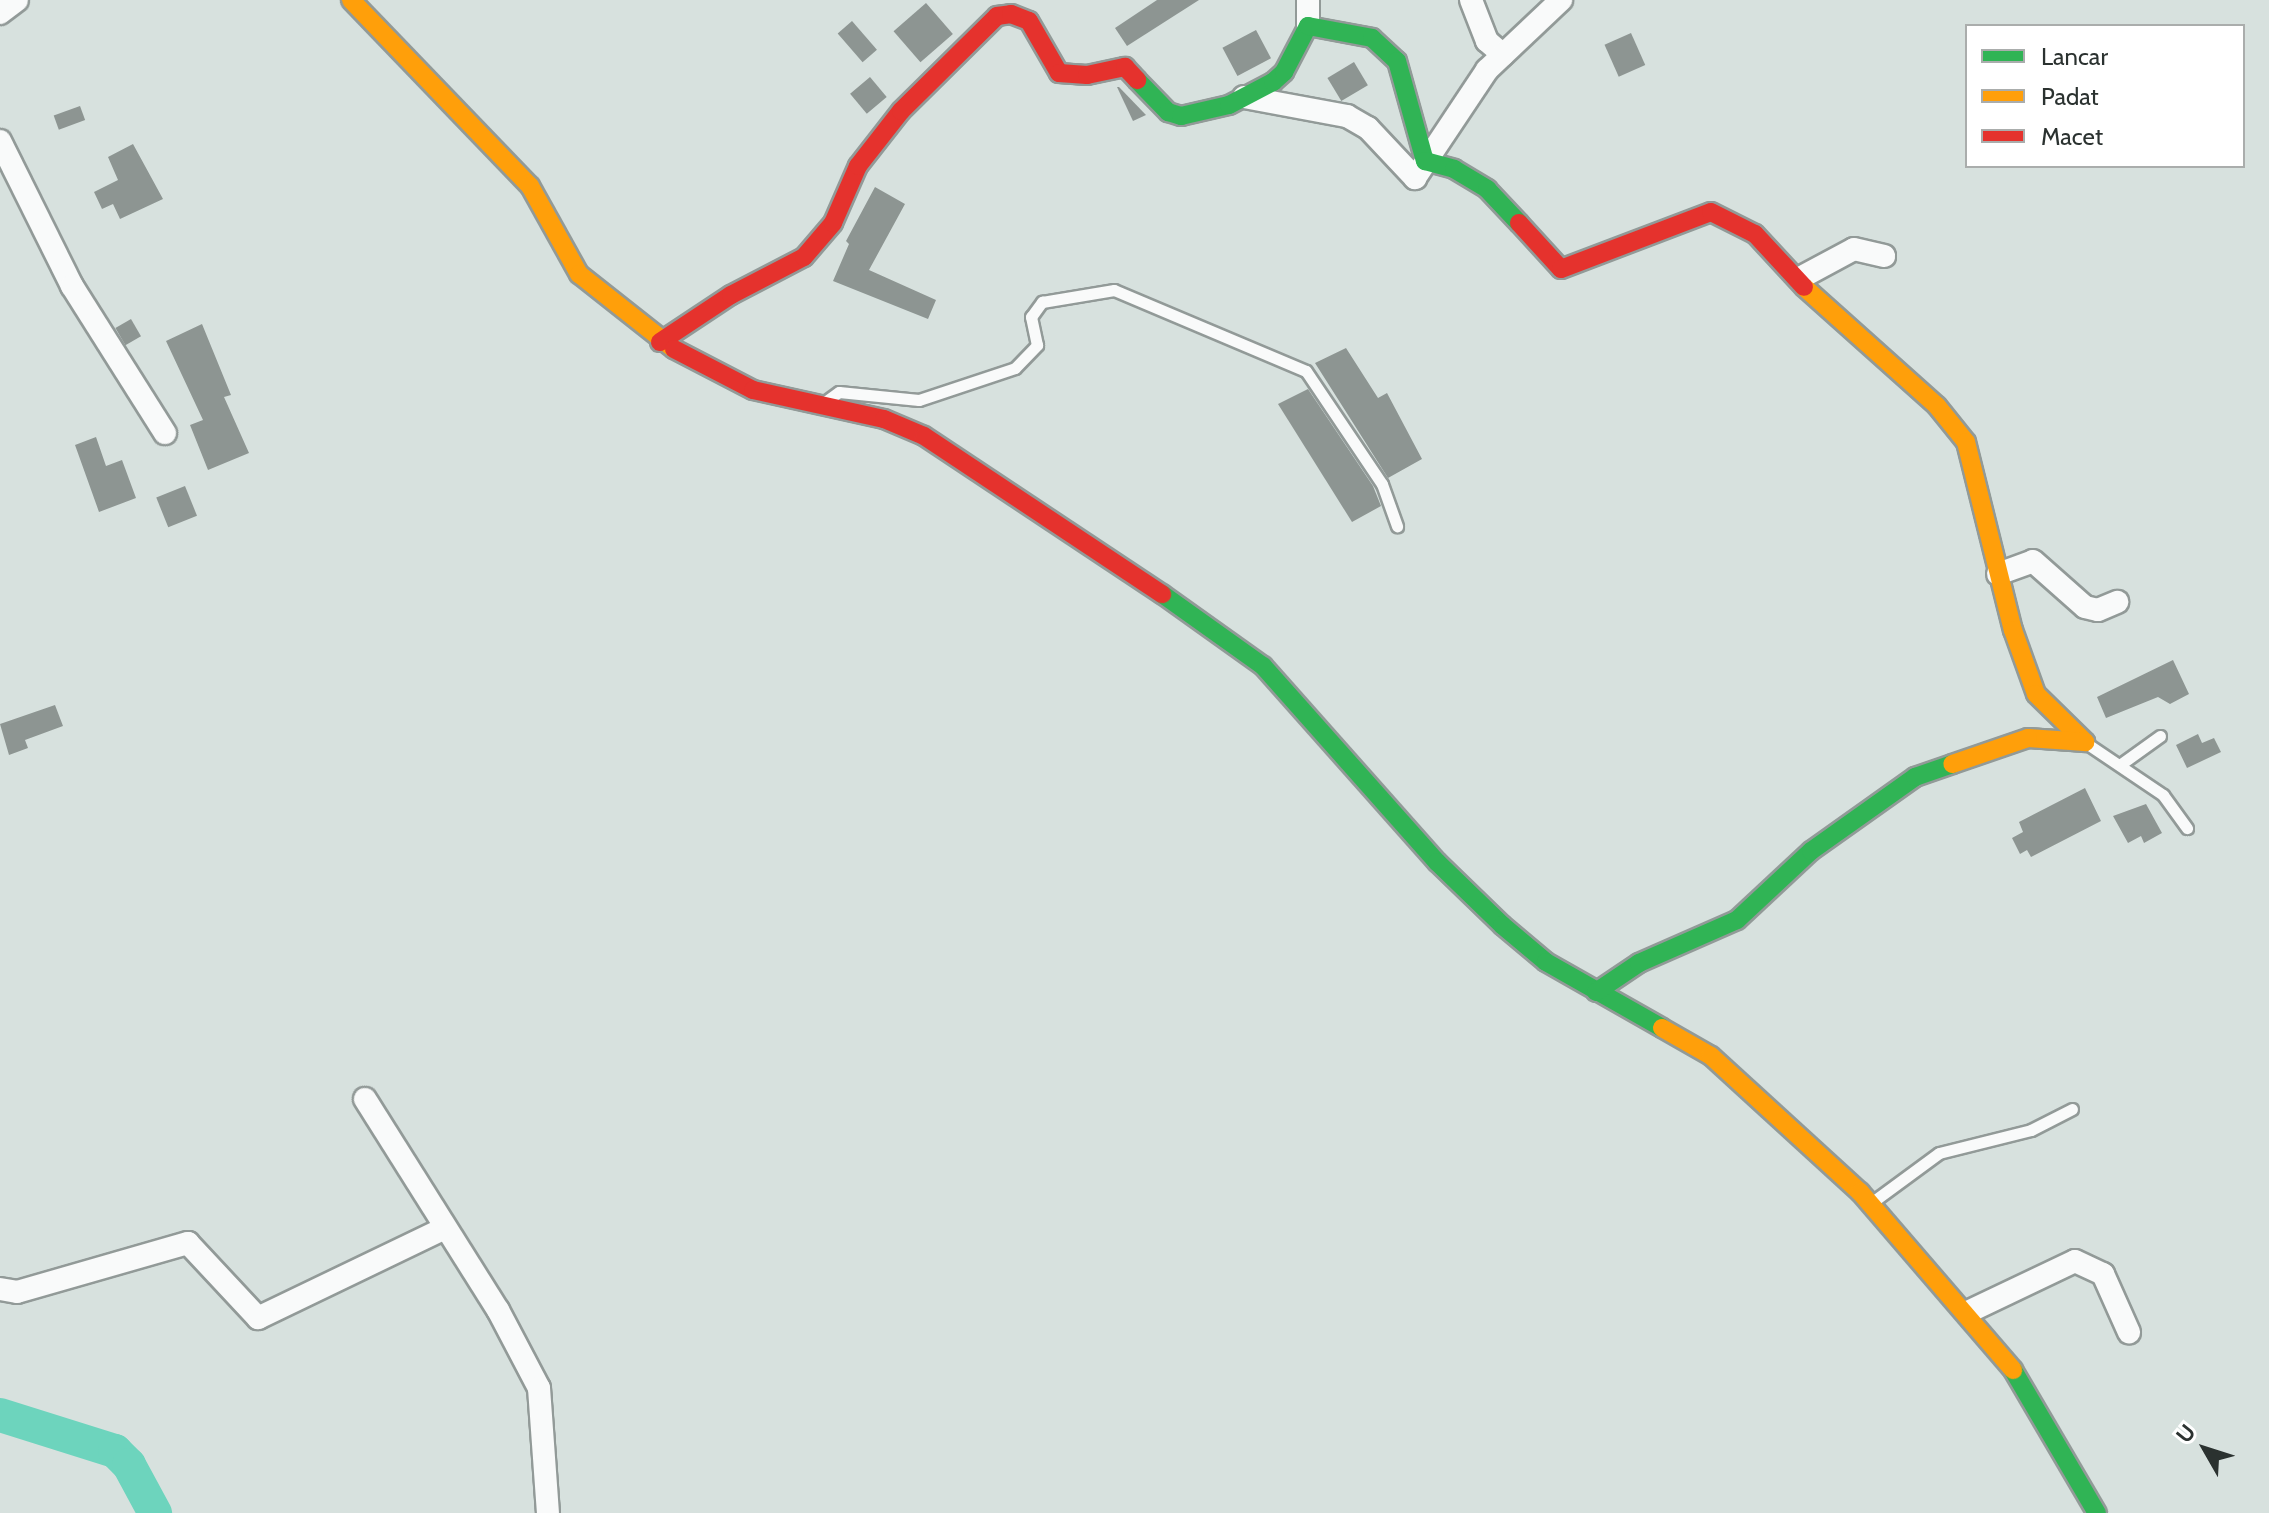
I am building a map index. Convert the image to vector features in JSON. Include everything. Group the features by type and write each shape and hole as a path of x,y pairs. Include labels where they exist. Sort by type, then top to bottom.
{"street":[{"path":"0,13 17,0"},
{"path":"351,0 530,186 576,272 660,342 753,390 900,425 964,457 1249,655 1475,901 1546,962 1711,1056 1871,1204 1970,1311 2014,1370 2095,1512"},
{"path":"660,342 731,295 804,257 833,223 858,166 901,111 994,8 1029,21 1059,73 1087,75 1125,67 1174,115 1244,97 1284,72 1308,26 1308,0"},
{"path":"1471,0 1487,41 1503,55"},
{"path":"1244,97 1347,116 1368,128 1410,178 1417,177 1425,161 1503,55 1561,0"},
{"path":"1308,26 1352,31 1386,48 1404,81 1425,161"},
{"path":"0,141 72,286 165,433"},
{"path":"1425,161 1454,169 1487,189 1561,269 1711,212 1755,234 1800,278 1830,314 1937,406 1966,442 1998,574 2036,694 2037,719 2028,738"},
{"path":"1800,278 1845,252 1884,256"},
{"path":"1998,574 2033,561 2085,607 2098,610 2117,602"},
{"path":"2036,694 2085,742"},
{"path":"1596,992 1639,963 1737,920 1811,851 1915,777 2028,738 2085,742"},
{"path":"365,1099 443,1229 498,1310 539,1388 548,1513"},
{"path":"0,1289 17,1292 188,1243 258,1318 443,1229"},
{"path":"1970,1311 2075,1261 2103,1274 2129,1332"}],"lane":[{"path":"822,405 839,392 919,400 1015,368 1037,345 1031,317 1042,302 1114,290 1306,371 1382,484 1397,526"},
{"path":"2121,764 2160,736"},
{"path":"2085,742 2163,795 2187,828"},
{"path":"1871,1204 1939,1153 2031,1130 2072,1109"}],"building":[{"path":"1157,0 1199,0 1127,46 1115,28"},
{"path":"926,3 953,34 920,62 894,31"},
{"path":"852,21 877,50 863,62 838,33"},
{"path":"1256,30 1271,58 1237,76 1222,48"},
{"path":"1631,33 1645,65 1619,77 1605,45"},
{"path":"1354,62 1368,85 1341,101 1327,78"},
{"path":"870,77 887,97 867,114 850,94"},
{"path":"1119,87 1146,115 1133,121"},
{"path":"80,106 85,120 59,130 54,116"},
{"path":"133,144 163,199 120,219 113,204 102,209 94,192 118,180 108,157"},
{"path":"875,187 905,204 869,270 936,300 928,319 833,281 849,244 846,241"},
{"path":"131,319 141,336 125,345 115,328"},
{"path":"202,324 231,395 224,397 249,453 208,470 190,425 203,420 166,341"},
{"path":"1346,348 1378,398 1387,393 1422,459 1388,478 1315,363"},
{"path":"1308,389 1373,486 1381,506 1352,522 1278,404"},
{"path":"96,437 106,466 122,460 136,498 99,512 75,445"},
{"path":"185,486 197,516 168,527 156,498"},
{"path":"2173,660 2189,694 2170,704 2158,697 2106,718 2097,697"},
{"path":"55,705 63,726 25,740 28,748 9,755 0,724"},
{"path":"2198,734 2202,743 2214,738 2221,752 2187,768 2176,745"},
{"path":"2085,788 2101,821 2031,857 2027,850 2020,854 2012,838 2023,832 2019,822"},
{"path":"2146,804 2162,833 2144,843 2141,836 2128,843 2113,816"}],"waterway":[{"path":"0,1415 115,1451 129,1465 155,1513"}],"traffic: fast":[{"path":"1137,80 1168,112 1181,116 1229,105 1273,82 1284,72 1308,26 1372,38 1397,61 1425,161 1454,169 1487,189 1519,223"},
{"path":"1162,594 1263,666 1437,862 1502,925 1546,962 1662,1028"},
{"path":"1596,992 1639,963 1737,920 1811,851 1915,777 1952,764"},
{"path":"2013,1370 2097,1513"}],"traffic: slow":[{"path":"351,0 530,186 579,274 674,349"},
{"path":"1804,287 1937,406 1966,442 2013,630 2036,694 2085,742 2028,738 1952,764"},
{"path":"1662,1028 1711,1056 1860,1192 2013,1370"}],"traffic: jam":[{"path":"660,342 731,295 804,257 833,223 858,166 901,111 997,16 1011,14 1029,21 1059,73 1087,75 1125,67 1137,80"},
{"path":"1519,223 1561,269 1711,212 1755,234 1804,287"},
{"path":"674,349 753,390 884,419 924,436 1162,594"}]}
